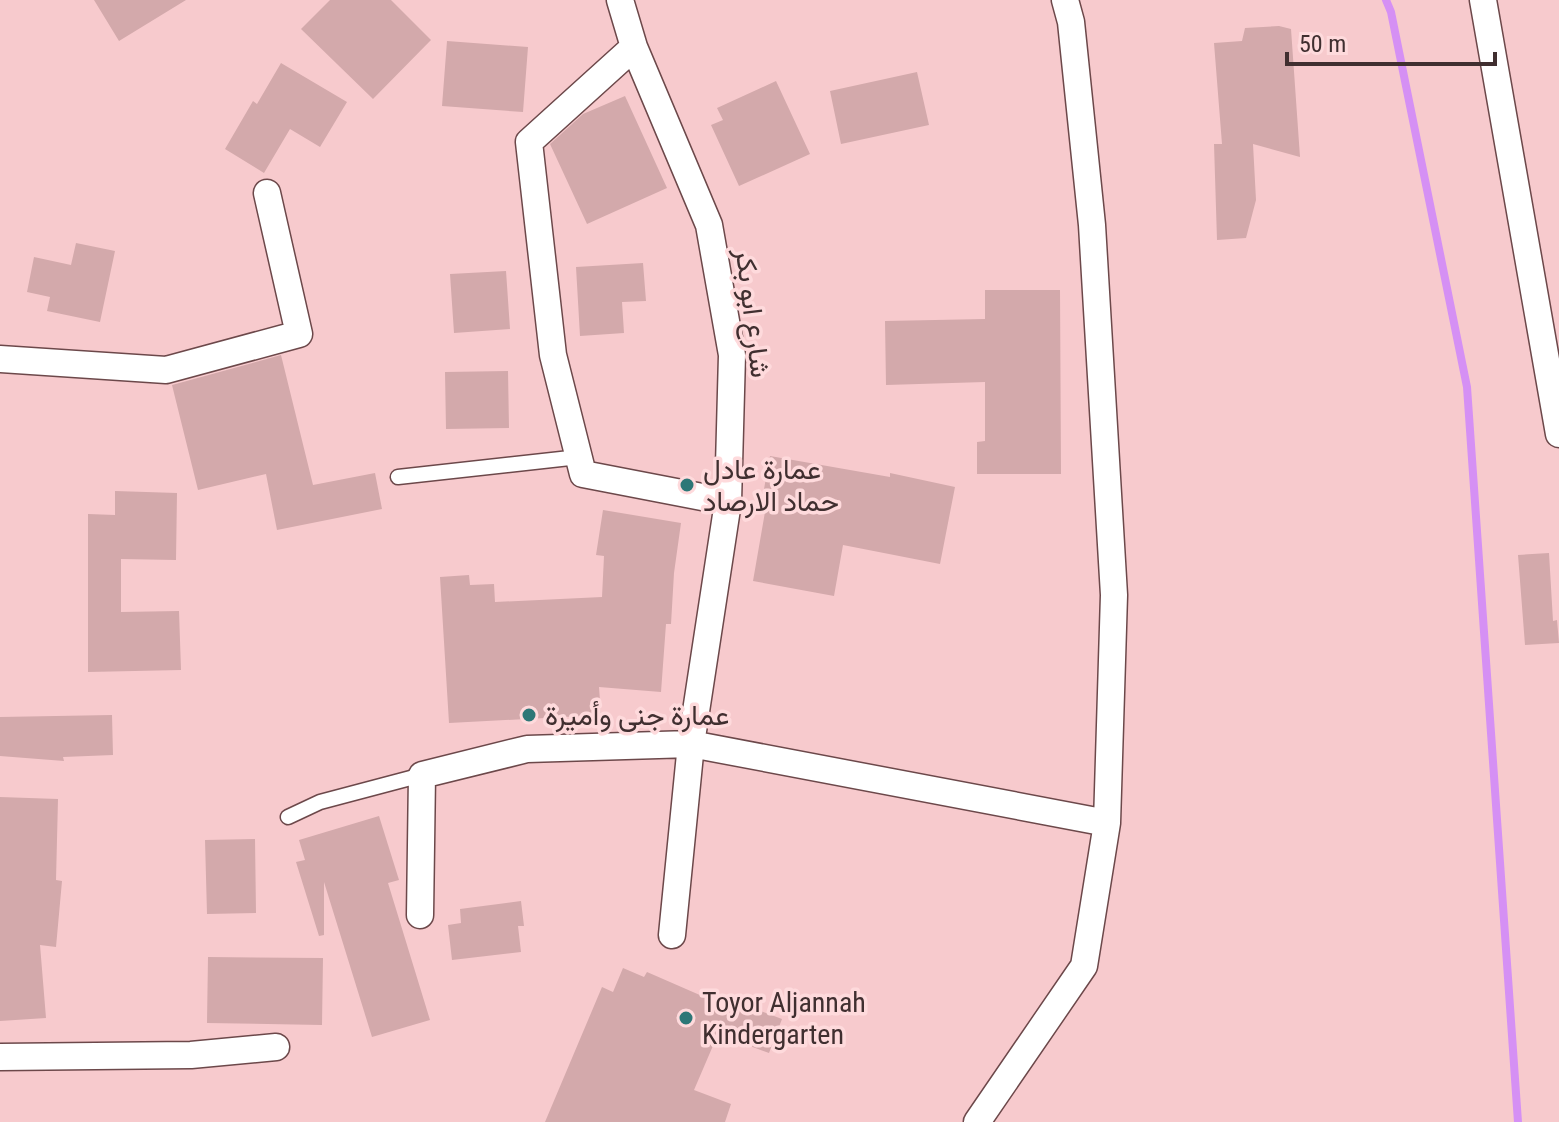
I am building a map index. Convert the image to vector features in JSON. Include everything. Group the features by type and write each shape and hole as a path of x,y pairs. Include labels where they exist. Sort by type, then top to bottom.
{"street":[{"name":"شارع ابو بكر","path":"620,0 634,47 709,225 732,355 728,502 691,744 672,935"},
{"path":"977,1122 1084,966 1107,823 1114,595 1092,225 1071,22 1065,0"},
{"path":"1483,0 1559,434"},
{"path":"634,47 529,142 553,355 583,474 728,502"},
{"path":"0,359 166,370 299,334 267,193"},
{"path":"420,915 422,775 527,749 691,744 1107,823"},
{"path":"0,1057 191,1055 276,1047"}],"lane":[{"path":"398,477 579,457"},
{"path":"288,817 320,802 422,775"}],"building":[{"path":"94,0 186,0 119,41"},
{"path":"330,0 391,0 431,40 373,99 301,29"},
{"path":"1279,26 1291,29 1300,157 1253,144 1256,200 1246,238 1217,240 1214,144 1222,144 1214,43 1242,41 1245,28"},
{"path":"447,41 528,47 523,112 442,106"},
{"path":"281,63 347,102 320,147 290,129 264,173 225,149 253,101 257,104"},
{"path":"917,72 929,125 841,144 830,91"},
{"path":"776,81 810,154 739,186 711,125 723,120 717,108"},
{"path":"625,96 667,188 587,224 550,144 583,114"},
{"path":"76,243 115,251 100,322 47,311 50,297 27,292 34,257 71,265"},
{"path":"643,263 646,301 622,302 624,333 580,336 576,267"},
{"path":"506,271 510,329 454,333 450,274"},
{"path":"985,290 1060,290 1061,474 977,474 977,442 985,441 985,382 886,385 885,321 985,319"},
{"path":"281,355 313,485 375,473 382,509 277,530 266,474 198,490 172,385"},
{"path":"508,371 509,428 446,429 445,372"},
{"path":"770,456 890,477 890,473 955,487 940,564 843,545 834,596 753,581 765,512 760,511"},
{"path":"115,491 177,493 176,560 121,559 121,612 179,611 181,670 88,672 88,514 115,515"},
{"path":"603,510 681,523 671,624 666,624 661,692 599,687 601,715 449,723 440,577 469,575 470,585 494,584 495,602 602,597 604,556 596,555"},
{"path":"1549,553 1553,621 1557,620 1559,643 1525,645 1518,555"},
{"path":"112,715 113,755 63,757 64,761 0,756 0,717"},
{"path":"0,797 58,799 56,880 62,881 56,947 40,945 46,1018 0,1021"},
{"path":"379,816 399,880 388,883 430,1020 372,1037 324,882 324,935 319,936 296,862 305,860 299,840"},
{"path":"255,839 256,913 207,914 205,840"},
{"path":"521,901 524,926 518,926 521,952 452,960 448,925 461,923 460,909"},
{"path":"208,957 323,958 322,1025 207,1023"},
{"path":"623,968 644,977 647,972 725,1006 728,999 782,1019 769,1053 718,1034 694,1090 731,1104 725,1122 545,1122 602,987 613,992"}],"waterway":[{"path":"1386,0 1391,12 1467,387 1518,1122"}],"place":[{"name":"عمارة عادل حماد الارصاد","path":"687,485"},
{"name":"عمارة جنى وأميرة","path":"529,715"},
{"name":"Toyor Aljannah Kindergarten","path":"686,1018"}]}
